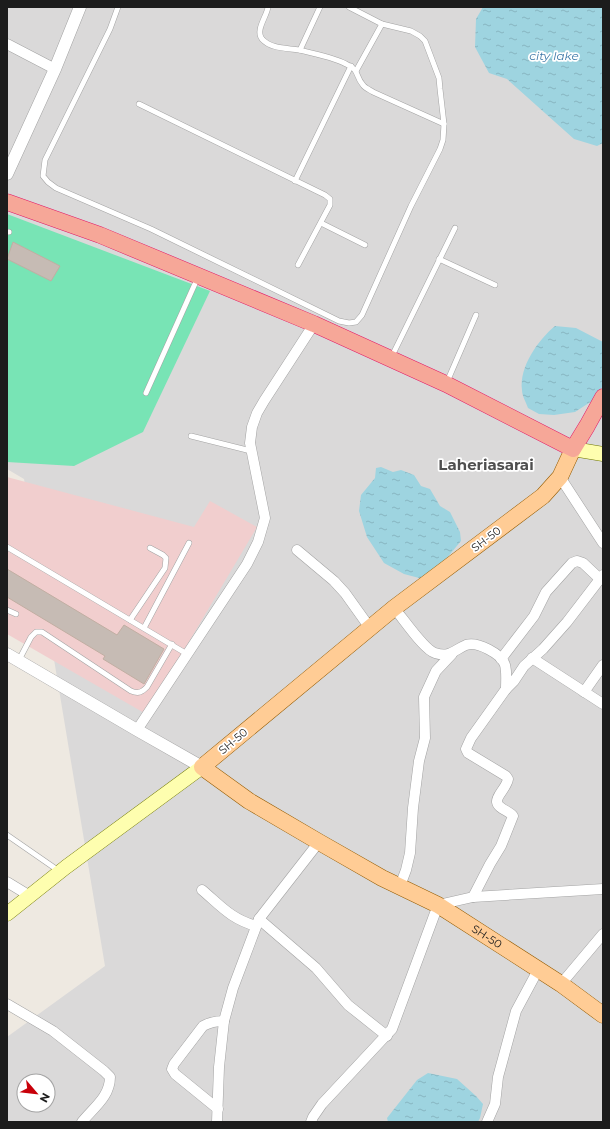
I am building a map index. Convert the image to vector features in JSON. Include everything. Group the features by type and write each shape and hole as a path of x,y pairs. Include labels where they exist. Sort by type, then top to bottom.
{"highway":[{"path":"7,202 100,235 314,324 446,384 573,449"},
{"name":"SH-50","path":"573,449 603,397"}],"main road":[{"path":"573,449 603,454"},
{"name":"SH-50","path":"573,449 560,478 543,496 394,608 202,767 249,800 319,842 382,878 438,905 561,984 603,1015"},
{"path":"7,914 60,871 202,767"}],"street":[{"path":"7,174 56,69 80,7"},
{"path":"7,44 56,69"},
{"path":"137,730 247,564 258,542 265,518 250,443 252,427 257,413 314,324"},
{"path":"560,478 603,542"},
{"path":"297,550 334,581 345,593 370,628"},
{"path":"473,897 501,846 513,816 497,803 497,800 508,784 508,779 506,776 468,753 466,749 471,738 524,666 543,649 567,622 601,577 583,563 577,561 572,563 546,592 534,616 501,659"},
{"path":"394,608 426,648 434,653 452,654"},
{"path":"400,886 410,853 419,761 425,738 424,697 436,671 452,654 467,645 477,645 486,648 505,663 506,689"},
{"path":"7,654 202,767"},
{"path":"532,658 603,704"},
{"path":"584,692 603,665"},
{"path":"217,1122 219,1067 224,1021 233,988 258,922 319,842"},
{"path":"7,882 30,896"},
{"path":"311,1122 322,1104 392,1029 438,905 473,897 603,889"},
{"path":"202,890 234,917 243,922 258,922 316,968 348,1005 387,1036"},
{"path":"561,984 603,934"},
{"path":"487,1122 495,1104 498,1077 516,1011 538,970"},
{"path":"7,1004 53,1031 110,1077 110,1086 103,1098 82,1122"},
{"path":"218,1109 175,1074 172,1069 174,1064 203,1026 215,1021 224,1021"}],"lane":[{"path":"118,7 110,29 45,160 43,176 56,188 151,229 339,321 349,323 356,322 362,315 411,206 440,149 443,140 444,124 439,78 425,41 420,36 382,24 349,7"},
{"path":"268,7 268,12 260,29 260,34 269,44 277,47 300,50 351,66 356,71 363,85 373,92 444,124"},
{"path":"300,50 320,7"},
{"path":"356,71 382,24"},
{"path":"295,181 351,66"},
{"path":"139,104 325,195 330,199 330,205 298,266"},
{"path":"321,223 365,245"},
{"path":"391,358 455,228"},
{"path":"440,259 495,285"},
{"path":"146,393 199,276"},
{"path":"446,384 476,315"},
{"path":"191,436 252,451"},
{"path":"144,628 189,543"},
{"path":"7,547 187,654"},
{"path":"130,620 165,568 166,558 150,548"},
{"path":"7,610 16,614"},
{"path":"19,660 36,632 42,632 137,693 142,692 147,687 172,644"},
{"path":"7,835 60,871"}],"shaded area":[{"path":"7,7 603,7 603,1122 7,1122 7,1037 105,966 24,479 7,469"},
{"path":"7,477 194,527 210,501 257,527 146,714 7,634"}],"green space":[{"path":"7,214 210,291 143,432 74,466 7,462"}],"water":[{"name":"city lake","path":"483,7 603,7 603,143 597,146 574,139 507,79 489,73 475,47 476,19"},
{"path":"555,326 576,328 603,342 603,386 592,401 575,412 554,415 539,414 528,408 522,390 522,381 527,363 536,346"},
{"path":"381,467 393,472 401,470 414,475 421,486 430,489 440,506 450,512 460,532 461,541 446,559 423,579 404,574 384,563 367,537 359,511 361,495 375,478 376,468"},
{"path":"428,1073 457,1079 476,1096 483,1104 478,1122 388,1122 387,1118 417,1080"}],"building":[{"path":"13,242 60,266 51,281 7,259"},
{"path":"7,569 117,635 124,625 164,649 144,684 103,659 105,656 7,597"}],"district":[{"name":"Laheriasarai","path":"486,464"}]}
